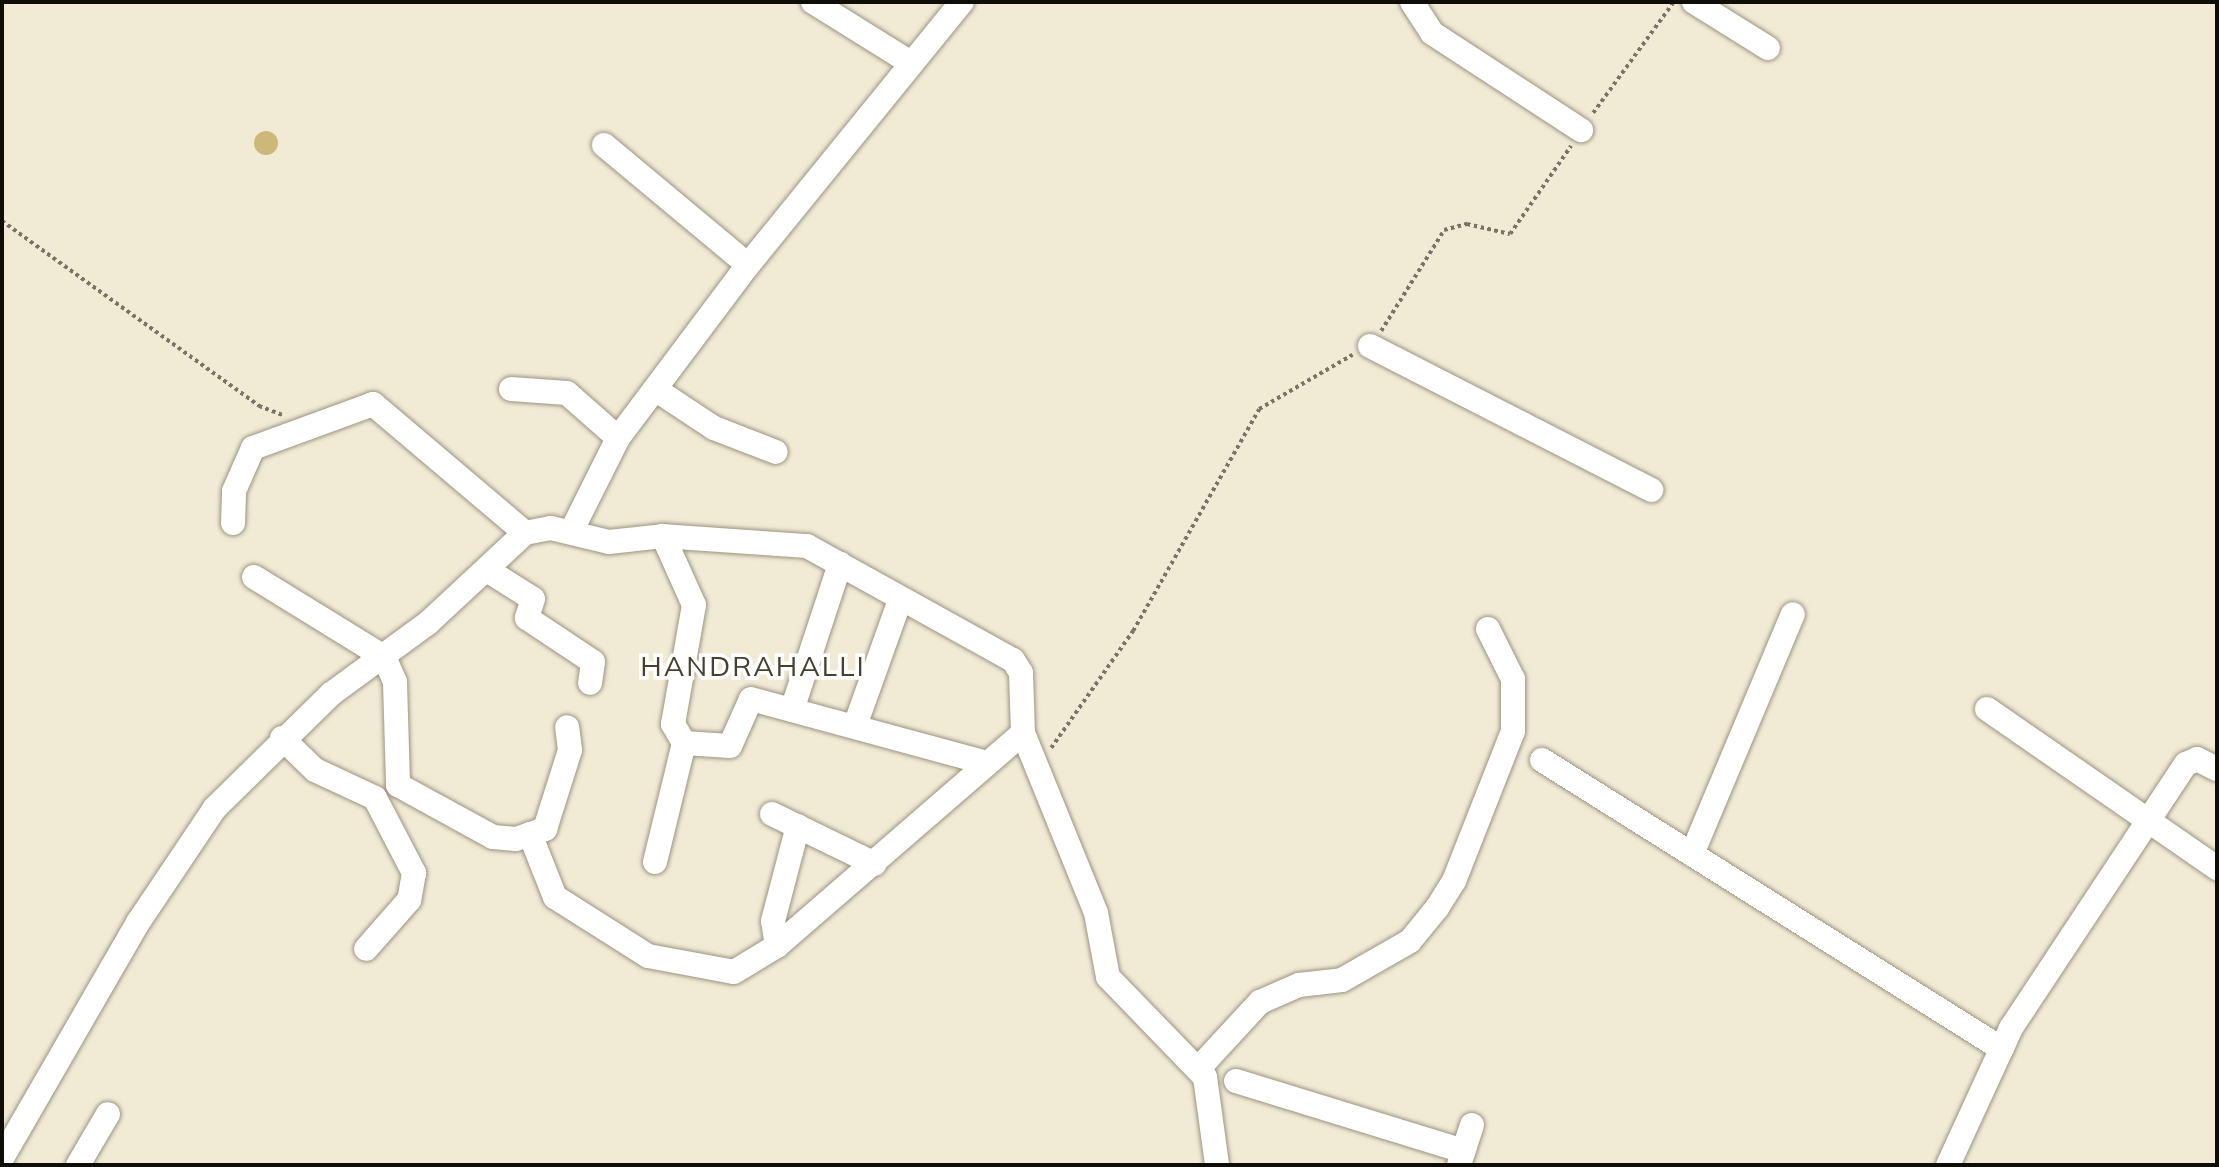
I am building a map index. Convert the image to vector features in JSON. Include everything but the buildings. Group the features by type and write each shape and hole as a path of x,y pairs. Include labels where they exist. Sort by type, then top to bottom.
{"street":[{"path":"813,2 911,63"},
{"path":"572,530 618,438 748,265 962,2"},
{"path":"1412,2 1432,33 1581,130"},
{"path":"1694,2 1768,48"},
{"path":"604,145 748,265"},
{"path":"1370,346 1651,490"},
{"path":"511,389 567,393 618,438"},
{"path":"655,389 715,428 776,452"},
{"path":"233,523 234,491 248,453 307,424 362,405 384,408 525,533"},
{"path":"2,1158 139,921 215,808 282,738 384,657 487,570 525,533 572,530 609,542 663,536 792,542 840,564 900,600 1013,660 1021,673 1023,733 1038,762 1096,913 1108,977 1199,1068 1217,1165"},
{"path":"655,862 684,743 673,724 694,605 663,536"},
{"path":"792,710 840,564"},
{"path":"487,570 533,599 527,618 593,663 590,683"},
{"path":"254,577 384,657 395,682 398,785 493,837 530,834 545,829 555,807 570,750 567,727"},
{"path":"856,723 900,600"},
{"path":"1692,854 1793,614"},
{"path":"1199,1068 1260,1002 1299,985 1342,980 1410,941 1437,908 1454,881 1513,731 1513,679 1488,629"},
{"path":"684,743 730,746 748,699 856,723 983,762"},
{"path":"1987,709 2217,868"},
{"path":"530,834 555,897 648,956 720,974 751,965 778,946 875,864 983,762 1023,733"},
{"path":"282,738 308,765 375,798 414,873 409,900 366,949"},
{"path":"1948,1165 2002,1049 2186,764 2197,759 2217,769"},
{"path":"1542,760 2002,1049"},
{"path":"772,814 875,864"},
{"path":"778,946 773,921 798,826"},
{"path":"1236,1081 1461,1158 1472,1125"},
{"path":"78,1165 108,1114"}],"path":[{"path":"1038,762 1077,719 1133,631 1259,408 1370,346 1444,230 1467,223 1503,235 1517,229 1581,130 1674,2"},
{"path":"2,221 259,406 307,424"}],"shaded area":[{"path":"266,131 274,135 278,143 274,151 266,155 258,151 254,143 258,135"}],"district":[{"name":"HANDRAHALLI","path":"753,666"}]}
